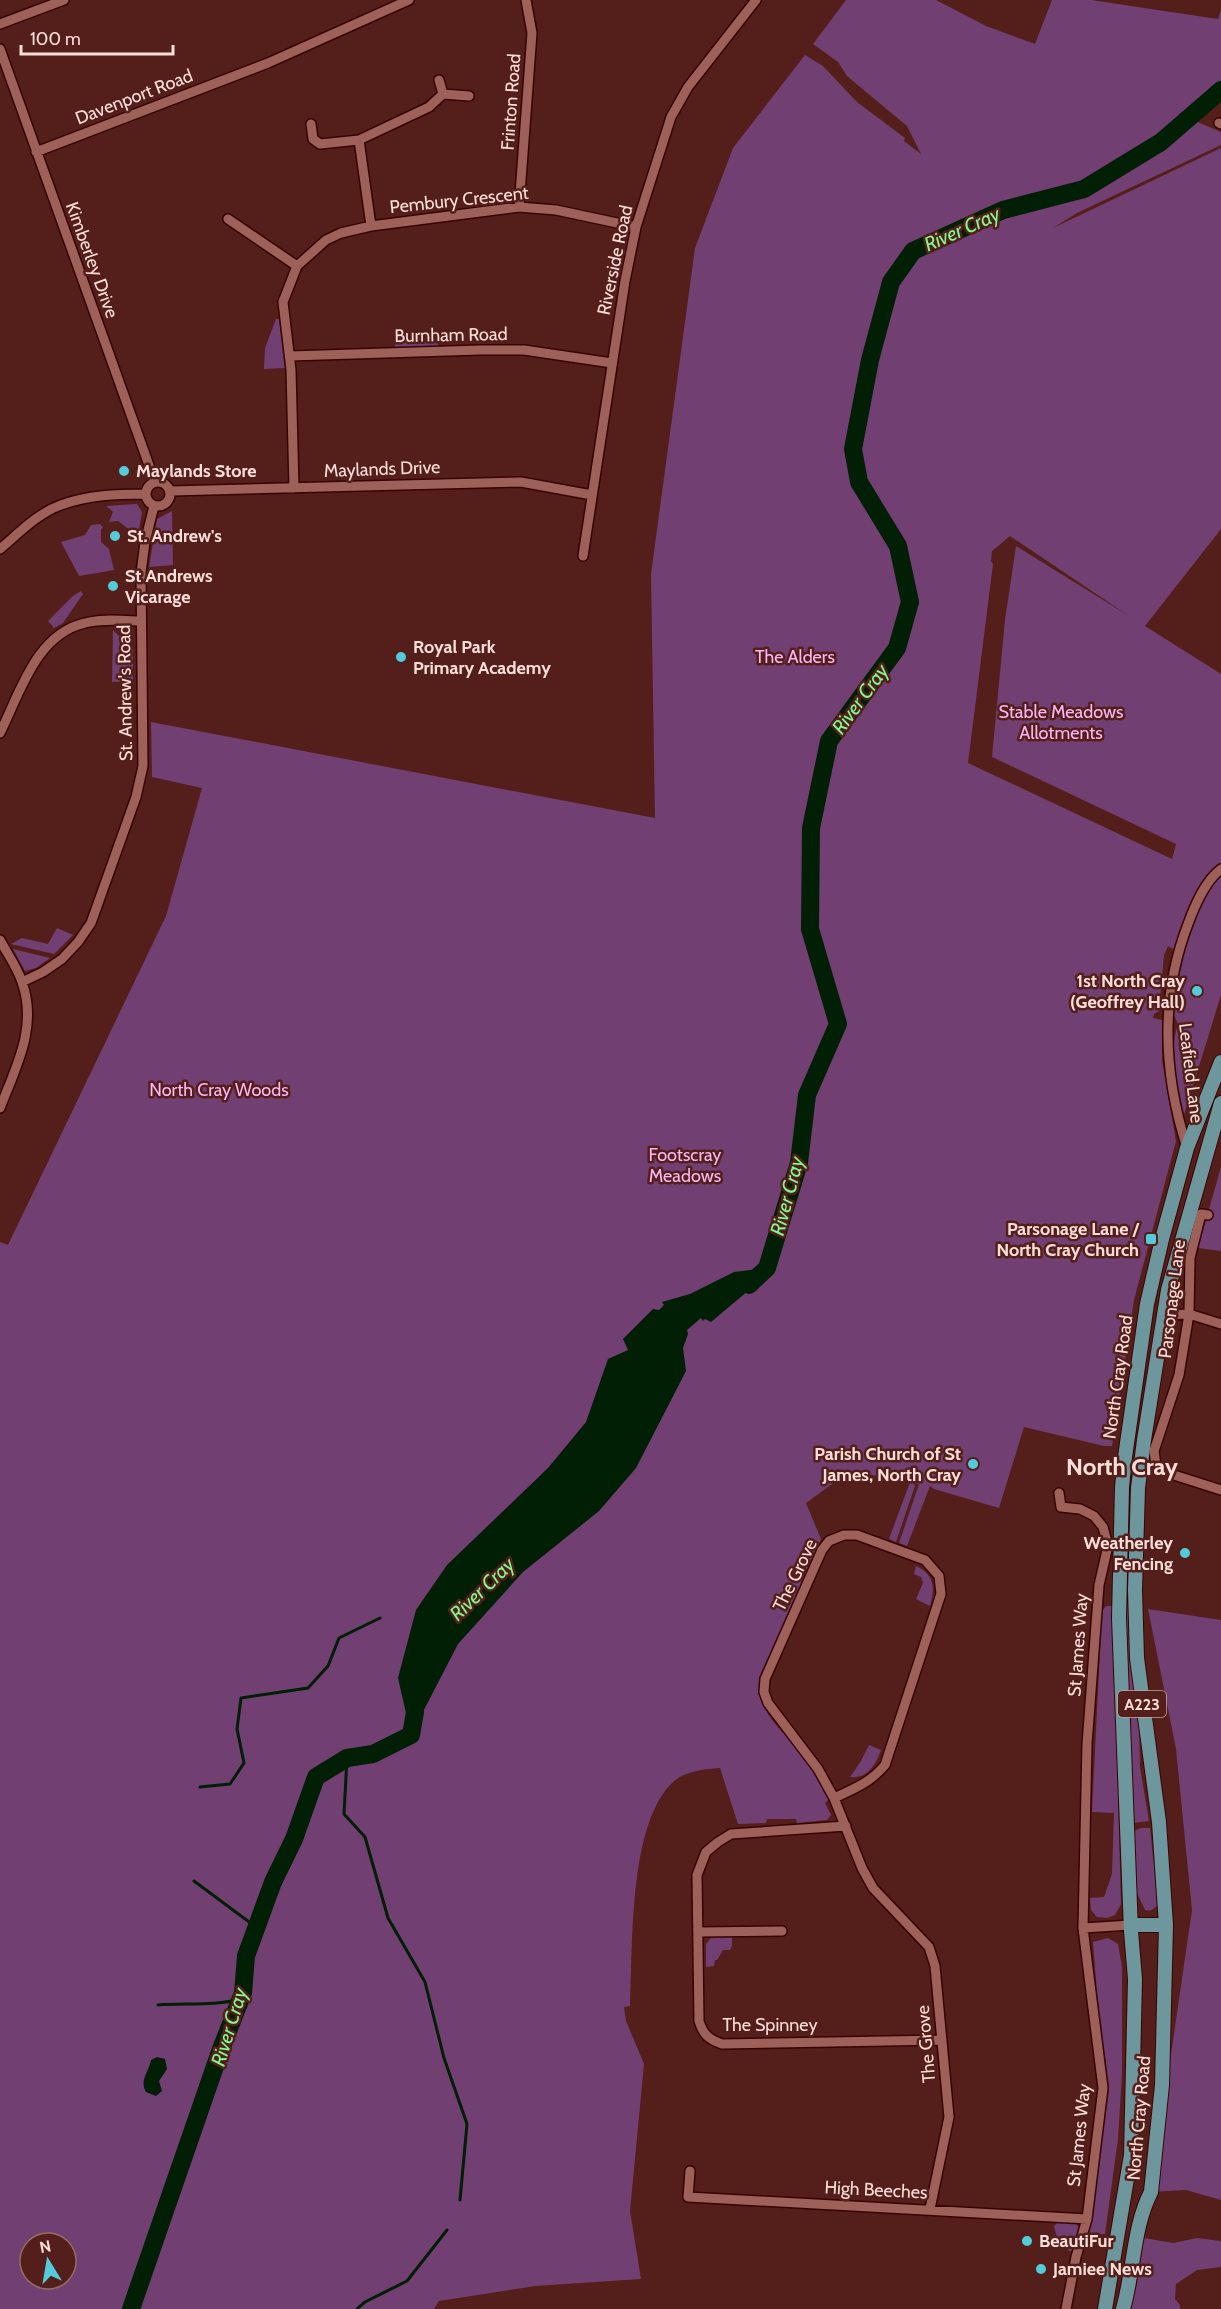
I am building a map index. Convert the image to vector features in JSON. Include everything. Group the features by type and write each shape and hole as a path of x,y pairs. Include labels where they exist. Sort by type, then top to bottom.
{"main road":[{"name":"North Cray Road","path":"1105,2309 1131,2155 1135,1979 1119,1618 1122,1487 1147,1304 1162,1239 1187,1148 1221,1062"},
{"name":"North Cray Road","path":"1122,2309 1128,2290 1143,2207 1151,2192 1162,2085 1166,1925 1159,1822 1137,1658 1135,1590 1138,1488 1163,1315 1194,1191 1221,1103"},
{"path":"1131,1925 1166,1925"}],"street":[{"path":"0,24 64,0"},
{"name":"Davenport Road","path":"36,152 268,63 409,0"},
{"name":"Frinton Road","path":"519,207 532,33 526,0"},
{"path":"742,0 754,3"},
{"name":"Riverside Road","path":"583,556 612,363 636,226 671,117 688,87 754,3"},
{"name":"Kimberley Drive","path":"0,49 155,482"},
{"path":"439,81 443,94"},
{"path":"311,124 313,139 320,144 359,140 429,107 443,94 469,96"},
{"path":"359,140 371,226"},
{"name":"Pembury Crescent","path":"294,488 290,356 283,302 297,266 326,240 341,233 371,226 519,207 556,210 636,226"},
{"path":"228,219 297,266"},
{"name":"Burnham Road","path":"290,356 524,350 612,363"},
{"path":"155,482 165,483 171,491 169,501 162,506 154,506 147,501 146,494 149,485 155,482"},
{"name":"Maylands Drive","path":"171,491 521,482 592,495"},
{"path":"0,549 29,524 60,505 115,495 146,494"},
{"name":"St. Andrew's Road","path":"22,982 62,959 78,942 90,923 136,797 143,766 141,573 145,542 154,506"},
{"path":"0,733 38,656 51,641 65,631 84,623 141,621"},
{"name":"Leafield Lane","path":"1187,1148 1174,1102 1167,1012 1171,984 1184,933 1196,903 1221,869"},
{"path":"0,940 22,982 26,1003 27,1034 22,1054 0,1108"},
{"name":"Parsonage Lane","path":"1208,1215 1201,1214 1190,1258 1189,1314 1179,1375 1154,1451 1156,1465 1174,1475 1221,1490"},
{"path":"1163,1315 1189,1314 1221,1324"},
{"name":"St James Way","path":"1059,1493 1057,1509 1080,1509 1094,1516 1103,1527 1108,1546 1099,1585 1088,1744 1083,1928 1103,2088 1087,2219 1076,2257 1066,2309"},
{"name":"The Grove","path":"834,1798 866,1784 876,1777 885,1765 941,1594 939,1576 925,1560 857,1535 844,1535 829,1541 822,1550 765,1679 764,1692 768,1703 818,1769 834,1798 862,1868 873,1887 929,1947 935,1966 949,2117 930,2209"},
{"name":"The Spinney","path":"846,1826 731,1834 706,1852 697,1875 699,2021 703,2032 711,2040 722,2044 942,2040"},
{"path":"1083,1928 1131,1925"},
{"path":"698,1932 782,1930"},
{"name":"High Beeches","path":"690,2171 688,2196 1087,2219"}],"green space":[{"name":"Footscray Meadows","path":"846,0 936,0 986,26 1035,44 1052,0 1091,0 1218,19 1221,10 1221,96 1201,113 1201,101 1179,114 1221,132 1221,145 1077,213 1053,228 1221,148 1221,529 1145,626 1221,674 1221,995 1184,1115 1174,1058 1178,1024 1174,1015 1182,954 1168,946 1164,955 1159,1011 1154,1014 1153,1018 1162,1020 1162,1060 1176,1141 1134,1300 1112,1446 1024,1427 999,1508 930,1486 907,1546 899,1543 919,1484 913,1483 915,1486 896,1542 889,1539 910,1482 850,1471 806,1503 821,1539 759,1678 760,1692 768,1715 801,1751 812,1767 829,1799 825,1803 831,1815 827,1820 797,1823 796,1819 767,1819 766,1823 738,1824 720,1768 701,1770 678,1778 658,1801 640,1856 633,1921 630,2006 624,2007 626,2021 644,2064 630,2211 641,2279 535,2286 439,2301 434,2309 0,2309 0,1242 8,1245 166,916 202,788 152,777 151,722 655,818 651,574 695,248 733,148 805,55 823,66 857,102 905,138 904,141 921,154 907,126 847,76 838,62 813,44","holes":["1010,536 1129,616 1016,546 1005,620 992,757 1176,844 1172,859 968,763 993,564 992,551"]},
{"path":"276,319 279,319 285,368 264,369 265,348"},
{"path":"437,338 438,347 395,348 395,339"},
{"path":"137,504 142,512 138,536 118,521 109,522 113,512 106,506"},
{"path":"172,511 173,565 149,567 157,519"},
{"path":"100,524 103,527 101,542 109,549 114,570 79,576 61,542 85,535 91,525"},
{"path":"81,591 83,594 63,623 54,628 48,621"},
{"path":"113,630 133,650 133,681 112,682"},
{"path":"57,928 73,935 54,954 11,944 22,938 48,944"},
{"path":"13,949 50,958 36,968 25,971"},
{"path":"1221,1167 1221,1251 1198,1248"},
{"path":"1129,1480 1134,1480 1140,1767 1149,1821 1133,1823 1125,1591"},
{"path":"916,1566 927,1574 932,1583 933,1593 930,1606 916,1599 923,1583 921,1577 914,1574"},
{"path":"1106,1606 1113,1606 1121,1904 1115,1915 1107,1918 1097,1917 1091,1910 1090,1898 1104,1897 1112,1874 1114,1813 1092,1812 1102,1611"},
{"path":"1148,1609 1221,1620 1221,2200 1186,2190 1151,2192 1192,1910 1176,1749"},
{"path":"869,1745 881,1750 876,1761 866,1773 850,1777 861,1761"},
{"path":"1150,1828 1158,1904 1149,1910 1145,1910 1136,1891 1134,1831"},
{"path":"732,1937 730,1950 723,1950 715,1960 714,1966 706,1967 706,1944 711,1938"},
{"path":"1108,1938 1118,1944 1122,1967 1122,2074 1118,2139 1105,2234 1089,2234 1109,2090 1093,1942"},
{"path":"1059,2221 1075,2223 1080,2228 1075,2250 1072,2252 1065,2248 1058,2239 1054,2226"},
{"path":"1144,2238 1173,2243 1197,2238 1221,2241 1221,2267 1197,2270 1176,2284 1175,2299 1180,2309 1130,2309 1137,2284"}],"water":[{"path":"767,1268 761,1280 711,1322 705,1319 703,1321 701,1318 687,1330 688,1334 683,1348 686,1371 636,1468 599,1511 523,1572 458,1644 411,1735 398,1678 416,1610 447,1565 548,1468 586,1422 608,1359 628,1350 623,1339 653,1309 659,1310 664,1305 662,1302 690,1294 734,1272"},
{"path":"157,2057 165,2059 167,2069 159,2081 162,2091 156,2096 146,2092 144,2084 151,2060"}],"waterway":[{"name":"River Cray","path":"749,1285 767,1268 799,1163 807,1095 838,1024 810,929 811,828 829,741 897,648 910,602 898,546 859,482 853,449 870,360 891,282 913,251 1003,210 1084,189 1161,142 1221,90"},
{"path":"200,1787 230,1784 244,1763 237,1729 241,1698 308,1688 328,1666 339,1638 380,1618"},
{"name":"River Cray","path":"131,2309 221,2049 243,1993 246,1956 273,1882 294,1839 316,1777 347,1758 373,1754 411,1735 415,1712"},
{"path":"347,1758 344,1814 365,1837 388,1918 425,1982 444,2058 467,2124 460,2200"},
{"path":"194,1881 256,1927"},
{"path":"158,2005 241,1999"},
{"path":"357,2309 365,2302 407,2281 447,2230"}],"place":[{"name":"Maylands Store","path":"124,471"},
{"name":"St. Andrew's","path":"115,536"},
{"name":"St Andrews Vicarage","path":"113,586"},
{"name":"Royal Park Primary Academy","path":"401,657"},
{"name":"1st North Cray (Geoffrey Hall)","path":"1197,991"},
{"name":"Parsonage Lane / North Cray Church","path":"1151,1239"},
{"name":"Parish Church of St James, North Cray","path":"973,1464"},
{"name":"Weatherley Fencing","path":"1185,1553"},
{"name":"BeautiFur","path":"1027,2241"},
{"name":"Jamiee News","path":"1041,2269"}],"district":[{"name":"North Cray","path":"1122,1467"}],"park label":[{"name":"The Alders","path":"795,657"},
{"name":"Stable Meadows Allotments","path":"1061,722"},
{"name":"North Cray Woods","path":"219,1090"}]}
